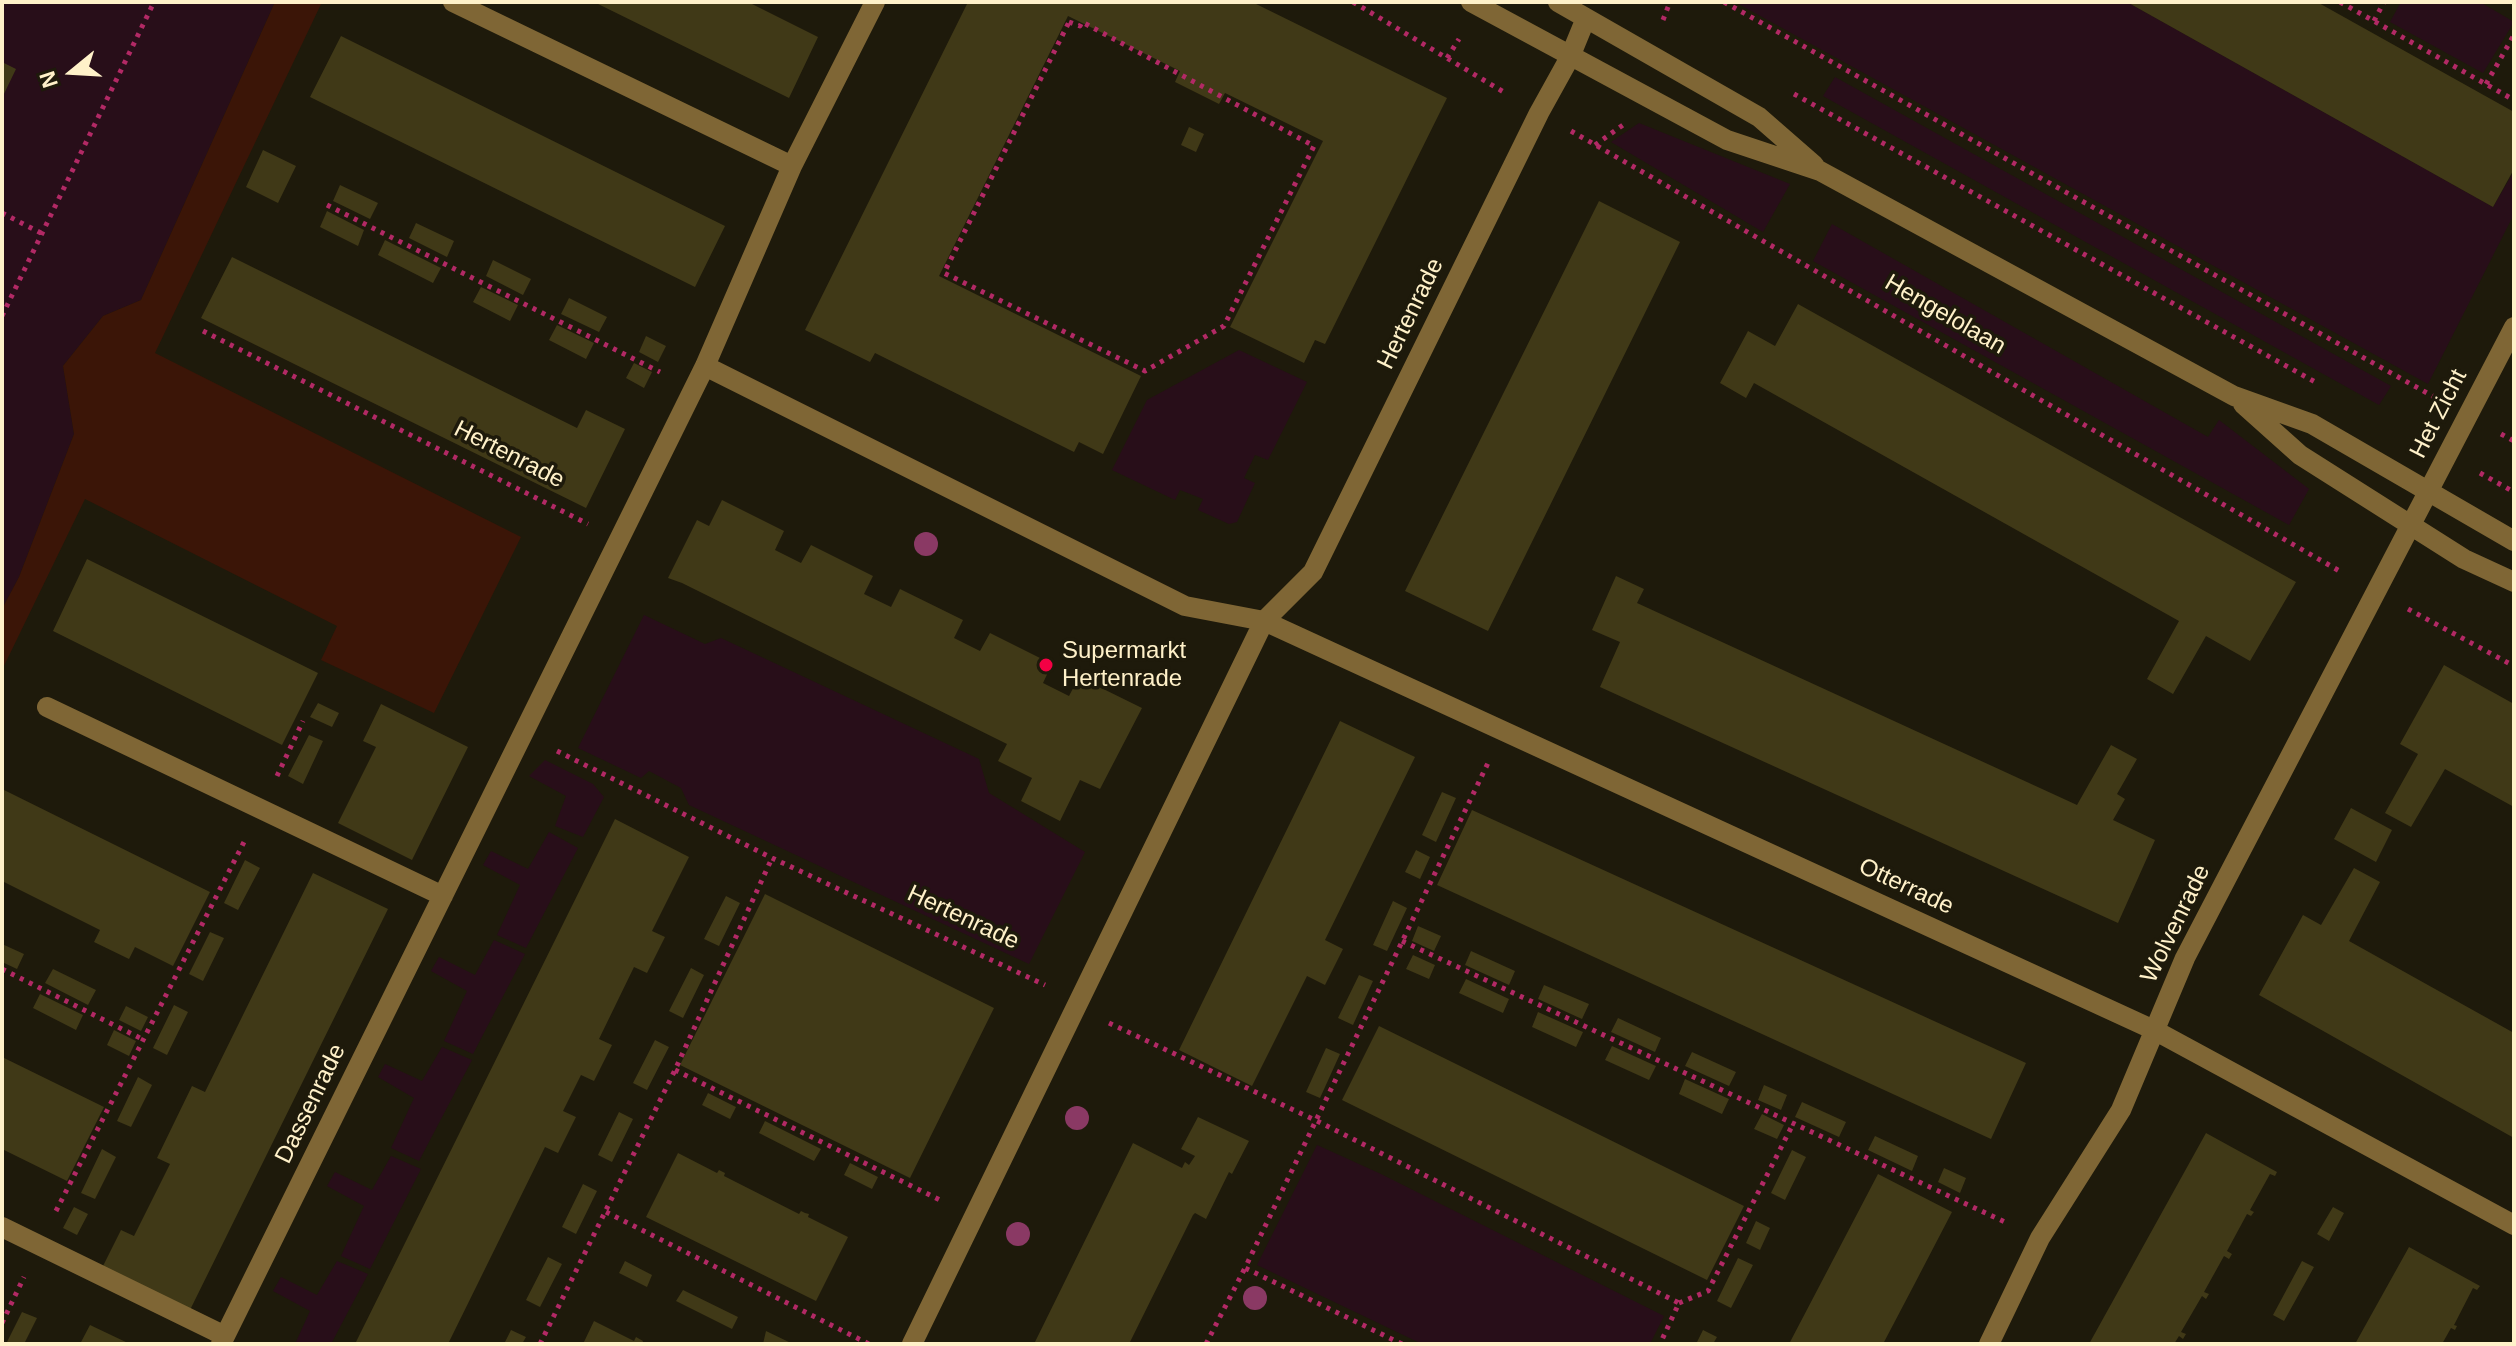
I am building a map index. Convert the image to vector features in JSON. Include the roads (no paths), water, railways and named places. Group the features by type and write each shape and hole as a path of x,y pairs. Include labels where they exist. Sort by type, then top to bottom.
{"street":[{"path":"453,2 792,166"},
{"path":"875,2 792,166 705,366 1185,606 1264,621"},
{"path":"1471,2 1727,140 1820,171 2234,396 2312,424 2514,541"},
{"path":"1558,2 1759,117 1820,171"},
{"name":"Hertenrade","path":"912,1344 1264,621 1313,572 1539,113 1570,57 1586,18"},
{"name":"Het Zicht","path":"2411,526 2514,327"},
{"name":"Dassenrade","path":"2,1227 223,1340 705,366"},
{"path":"2234,396 2300,455 2464,559 2514,582"},
{"name":"Wolvenrade","path":"1989,1344 2040,1238 2121,1110 2185,958 2411,526"},
{"name":"Otterrade","path":"1264,621 2154,1030 2514,1225"},
{"path":"47,707 443,896"}],"place":[{"name":"Supermarkt Hertenrade","path":"1046,665"}]}
